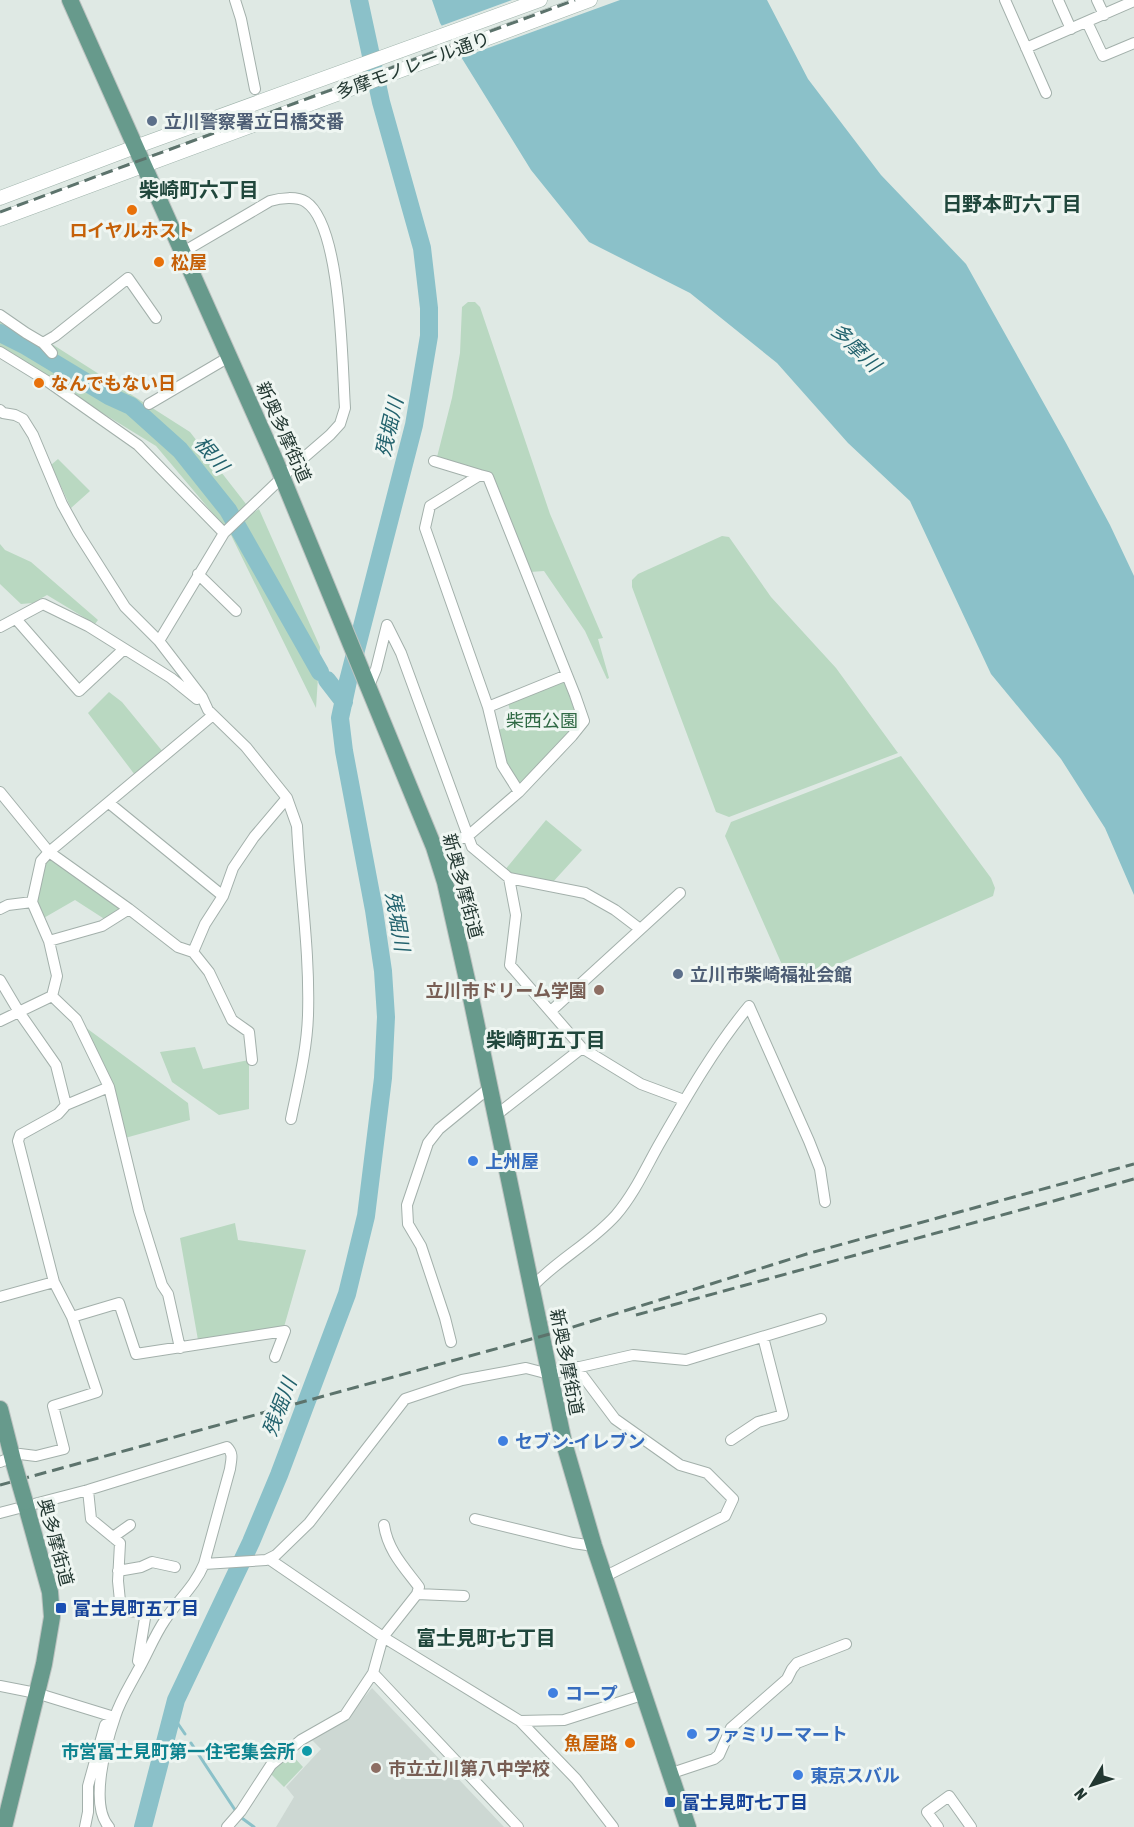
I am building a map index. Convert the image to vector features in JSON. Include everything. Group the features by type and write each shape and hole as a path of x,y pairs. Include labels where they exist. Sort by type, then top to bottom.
{"main road":[{"name":"新奥多摩街道","path":"70,0 283,477 434,847 445,882 564,1443 642,1695 688,1827"},
{"name":"多摩モノレール通り","path":"0,198 540,0"},
{"name":"多摩モノレール通り","path":"0,219 590,0"},
{"name":"奥多摩街道","path":"0,1409 9,1462 25,1503 50,1592 51,1609 47,1651 5,1797 4,1827"}],"street":[{"path":"235,0 255,89"},
{"path":"1005,0 1046,93"},
{"path":"1058,0 1071,29"},
{"path":"1097,0 1104,15"},
{"path":"1026,48 1134,1"},
{"path":"1087,22 1103,56 1134,43"},
{"path":"159,641 224,533 340,424 345,408 337,282 325,233 318,216 307,202 278,198 183,252"},
{"path":"43,343 128,278 156,318"},
{"path":"0,315 43,343 52,353"},
{"path":"0,352 138,445 224,533"},
{"path":"149,404 229,357"},
{"path":"0,410 23,419 33,435 62,504 125,607 159,641 202,697 210,712"},
{"path":"434,461 488,477 584,721 519,792 468,836 448,843"},
{"path":"480,475 430,506 425,528 488,707 502,765 519,792"},
{"path":"198,574 236,611"},
{"path":"0,627 43,604 88,626 171,678 246,747 287,798 297,826 307,930 308,1015 303,1062 291,1119"},
{"path":"16,619 78,691 124,649"},
{"path":"369,686 376,669 387,625 405,664 472,847 509,878 585,893 615,910 640,929"},
{"path":"488,707 567,675"},
{"path":"52,996 57,976 49,941 32,902 41,861 210,712"},
{"path":"0,792 49,852 178,947 194,952 209,972 232,1020 249,1032 252,1060"},
{"path":"194,952 205,924 223,896 233,868 287,798"},
{"path":"109,803 223,896"},
{"path":"509,878 516,915 510,965 582,1048 641,1084 684,1100"},
{"path":"551,1011 680,893"},
{"path":"0,909 8,905 32,902"},
{"path":"49,941 102,926 129,909"},
{"path":"0,980 56,1065 66,1105"},
{"path":"0,1021 52,996"},
{"path":"52,996 76,1018 109,1087 139,1211 162,1285 168,1294 180,1348"},
{"path":"532,1287 616,1215 633,1190 684,1100 729,1030 749,1006 820,1169 825,1202"},
{"path":"495,1116 582,1048"},
{"path":"9,1462 20,1454 36,1456 64,1449 53,1406 96,1392 72,1317 54,1282 18,1141 20,1136 58,1114 66,1105 109,1087"},
{"path":"451,1342 421,1246 408,1224 407,1205 428,1143 439,1129 489,1088"},
{"path":"0,1297 54,1282"},
{"path":"72,1317 119,1303 136,1354 285,1331 275,1357"},
{"path":"267,1560 309,1523 405,1399 462,1380 526,1368 549,1374 633,1355 686,1360 821,1319"},
{"path":"731,1440 758,1422 783,1415 764,1336"},
{"path":"576,1367 615,1419 680,1466 707,1473 733,1500 725,1516 604,1577"},
{"path":"0,1513 25,1503 88,1490 226,1447 231,1451 230,1469 204,1564 198,1578 166,1618 124,1694"},
{"path":"88,1490 92,1519 120,1543 118,1593 121,1611 146,1612 139,1659 114,1717 101,1774 99,1798 101,1814 109,1827"},
{"path":"476,1519 573,1544 594,1546"},
{"path":"113,1537 130,1525"},
{"path":"227,1827 271,1765 301,1740 345,1714 374,1673 383,1636 417,1594 419,1587 392,1551 386,1540 384,1526"},
{"path":"204,1564 267,1560 383,1636 520,1721 576,1779 613,1827"},
{"path":"118,1571 141,1567 152,1562 175,1567"},
{"path":"417,1594 464,1596"},
{"path":"669,1774 714,1759 719,1755 731,1728 787,1678 797,1663 846,1644"},
{"path":"374,1673 518,1827"},
{"path":"0,1686 36,1693 114,1717"},
{"path":"520,1721 564,1720 642,1695"},
{"path":"85,1827 88,1812 88,1786 105,1725 114,1717"},
{"path":"938,1827 927,1812 949,1796 971,1827"}],"shaded area":[{"name":"市立立川第八中学校","path":"372,1688 504,1827 276,1827 294,1797 286,1787 321,1749 312,1740 347,1718"}],"green space":[{"path":"468,302 475,302 480,307 550,514 603,638 598,639 609,678 607,679 585,631 544,571 530,572 491,475 437,457 452,398 460,353 462,307"},
{"path":"0,311 190,432 253,513 259,509 320,647 316,708 231,535 156,446 0,350"},
{"path":"58,459 90,491 71,508 51,465"},
{"path":"722,536 729,537 771,597 836,668 898,753 729,817 716,812 632,587 632,580 638,574"},
{"path":"0,544 5,550 31,562 98,620 95,624 47,595 33,603 21,604 0,584"},
{"name":"柴西公園","path":"564,680 578,721 526,783 518,783 505,763 498,730 514,725 508,703"},
{"path":"109,692 122,702 163,752 135,775 88,713"},
{"path":"901,756 991,878 995,888 993,896 791,985 725,836 731,822"},
{"path":"546,820 582,850 552,883 510,875 504,871"},
{"path":"52,856 123,906 106,920 75,900 42,919 34,904 43,863"},
{"path":"85,1027 188,1103 190,1120 125,1138"},
{"path":"195,1047 203,1069 249,1060 249,1109 219,1115 172,1082 160,1052"},
{"path":"235,1223 238,1240 306,1250 284,1327 198,1340 180,1238"},
{"path":"291,1754 303,1767 284,1787 270,1773"}],"water":[{"name":"多摩川","path":"432,0 767,0 808,79 881,175 966,264 1066,443 1110,525 1134,576 1134,895 1105,828 1061,759 991,674 910,501 848,443 777,363 690,293 589,242 531,170 440,23"}],"pier":[{"path":"512,0 620,0 458,59 438,27"}],"waterway":[{"name":"残堀川","path":"143,1827 176,1700 251,1542 279,1475 347,1294 366,1216 383,1078 386,1017 383,971 340,718 414,425 429,336 429,308 422,248 381,102 359,0"},
{"name":"根川","path":"0,333 109,396 131,406 180,450 228,510 320,672"},
{"name":"根川","path":"327,680 344,702"},
{"path":"172,1715 185,1734"},
{"path":"191,1743 239,1816 254,1827"}],"railway":[{"path":"0,212 575,0"},
{"path":"0,1485 557,1332 810,1253 1134,1164"},
{"path":"636,1315 1134,1179"}],"place":[{"name":"立川警察署立日橋交番","path":"152,121"},
{"name":"ロイヤルホスト","path":"132,210"},
{"name":"松屋","path":"159,262"},
{"name":"なんでもない日","path":"39,383"},
{"name":"立川市柴崎福祉会館","path":"678,974"},
{"name":"立川市ドリーム学園","path":"599,990"},
{"name":"上州屋","path":"473,1161"},
{"name":"セブン-イレブン","path":"503,1441"},
{"name":"富士見町五丁目","path":"61,1608"},
{"name":"コープ","path":"553,1693"},
{"name":"ファミリーマート","path":"692,1734"},
{"name":"魚屋路","path":"630,1743"},
{"name":"市営富士見町第一住宅集会所","path":"307,1751"},
{"name":"市立立川第八中学校","path":"376,1768"},
{"name":"東京スバル","path":"798,1775"},
{"name":"富士見町七丁目","path":"670,1802"}],"district":[{"name":"柴崎町六丁目","path":"199,189"},
{"name":"日野本町六丁目","path":"1012,203"},
{"name":"柴崎町五丁目","path":"546,1039"},
{"name":"富士見町七丁目","path":"486,1637"}]}
